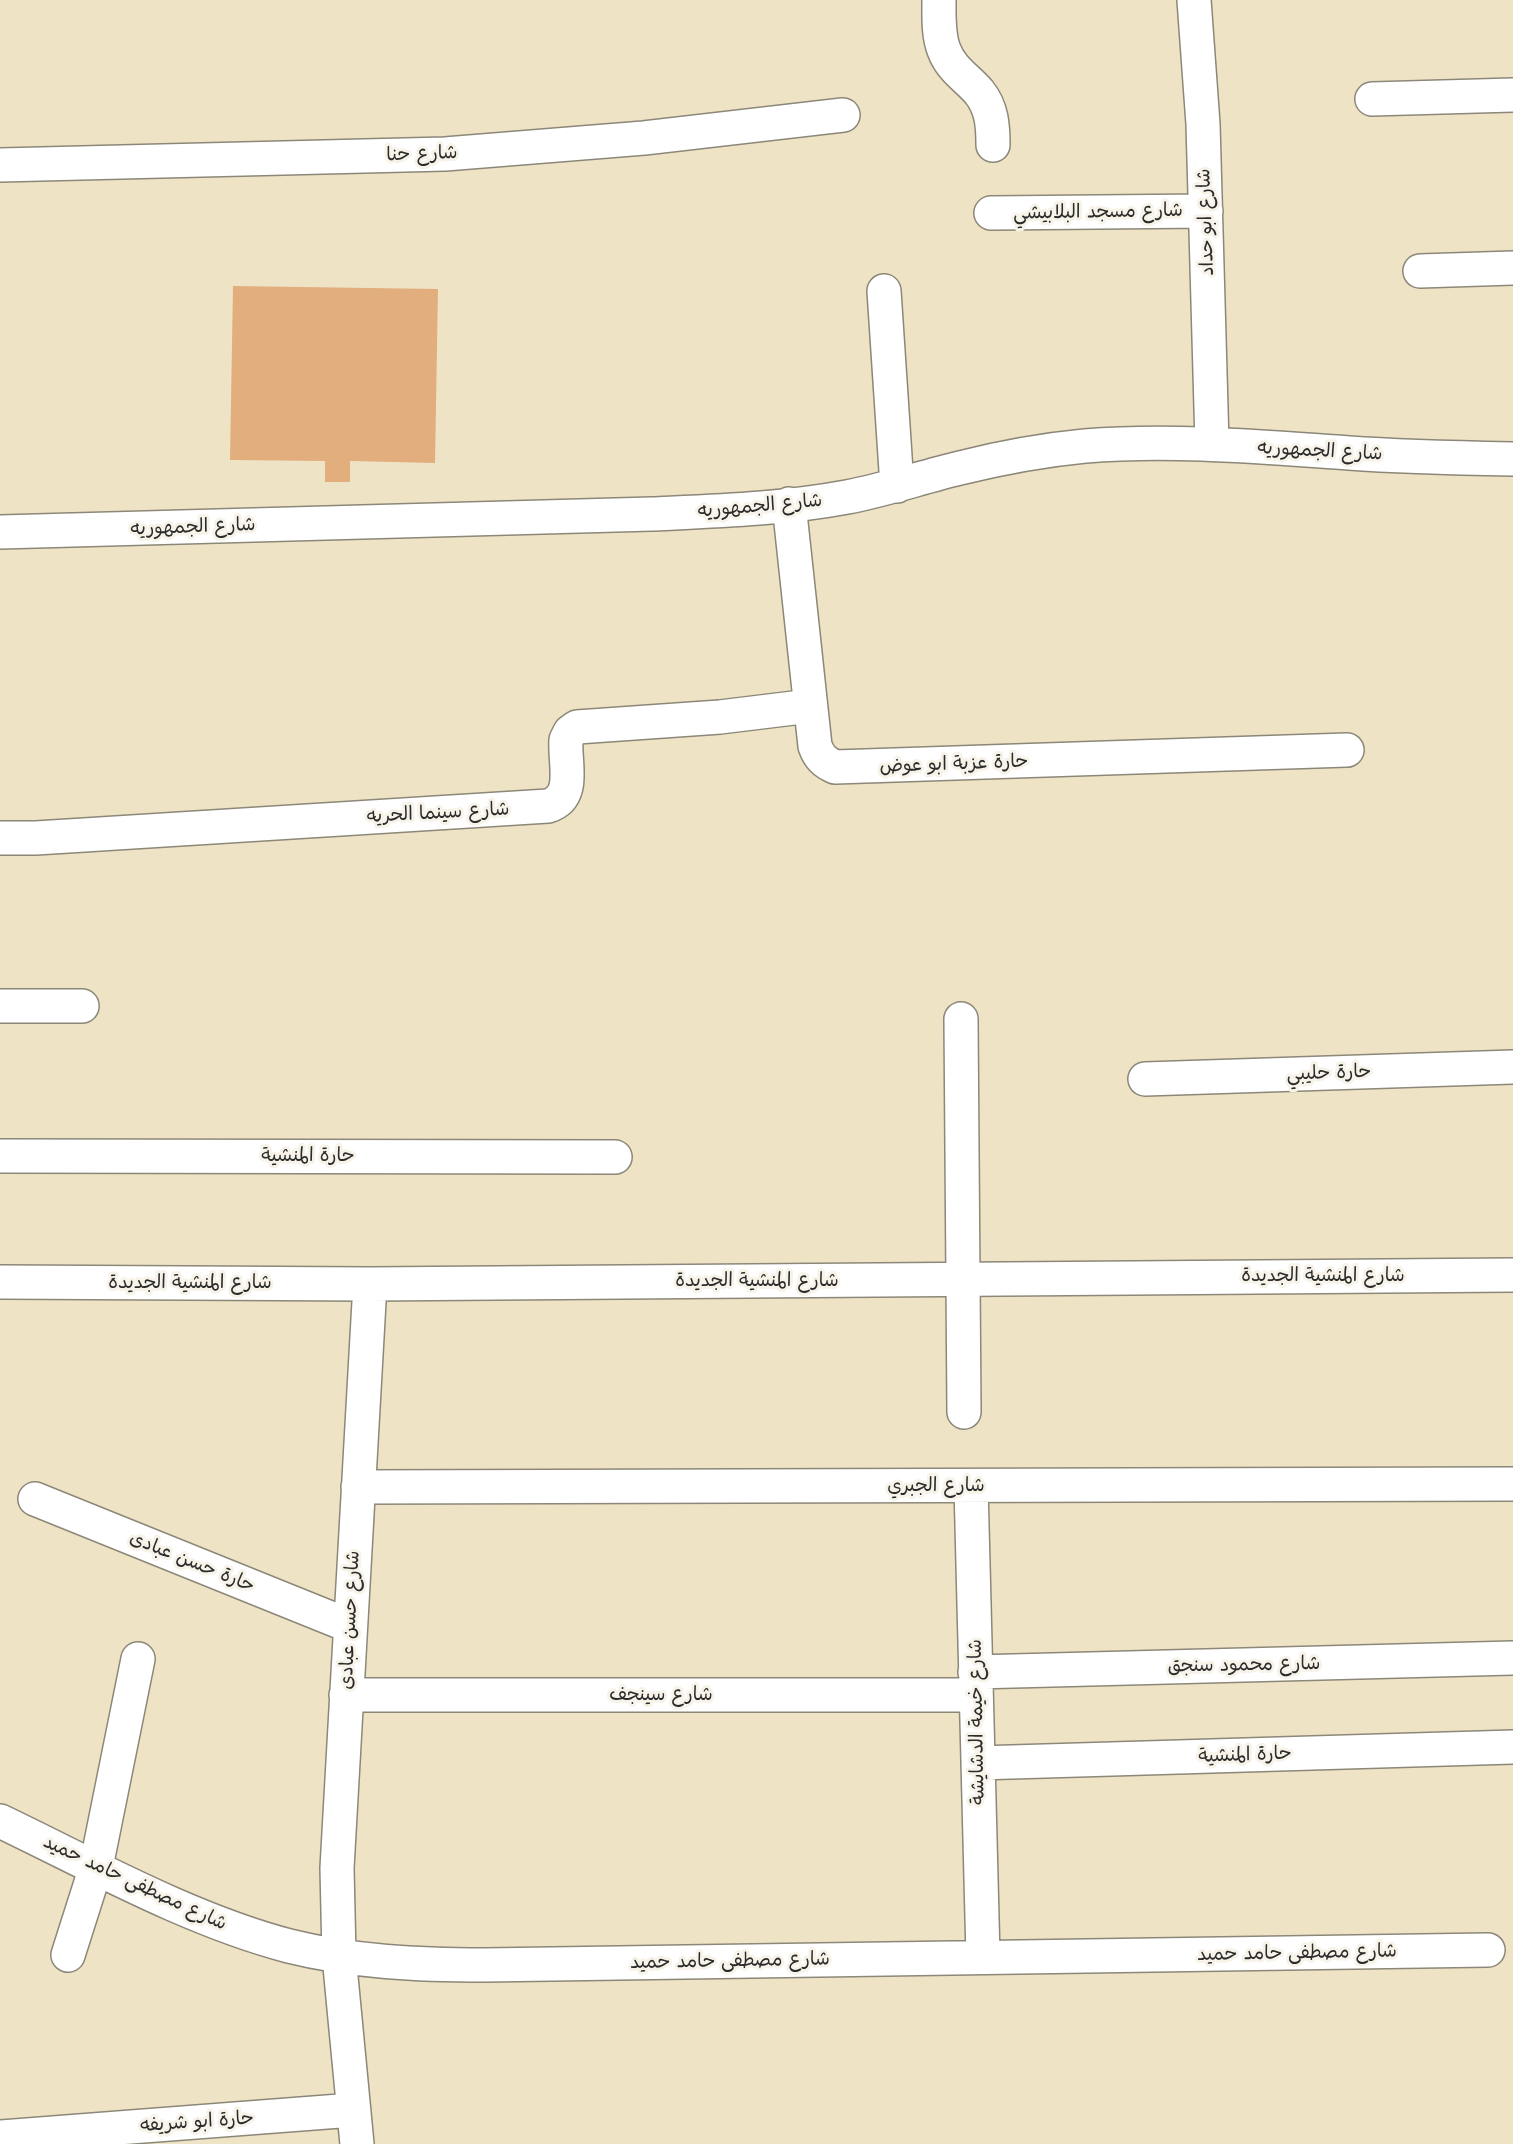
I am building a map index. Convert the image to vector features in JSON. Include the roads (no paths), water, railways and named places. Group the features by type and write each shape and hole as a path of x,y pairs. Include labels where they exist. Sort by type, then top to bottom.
{"street":[{"path":"939,0 943,49 952,65 979,91 989,107 993,145"},
{"name":"شارع ابو حداد","path":"1194,0 1203,124 1212,444"},
{"path":"1372,99 1513,94"},
{"name":"شارع حنا","path":"0,165 445,154 632,139 843,115"},
{"name":"شارع مسجد البلابيشي","path":"991,213 1206,211"},
{"path":"1420,271 1513,268"},
{"path":"884,291 897,486"},
{"name":"شارع الجمهوريه","path":"0,532 652,514 789,504 846,498 1021,454 1149,443 1513,459"},
{"name":"حارة عزبة ابو عوض","path":"789,504 813,735 818,755 835,767 1347,751"},
{"name":"شارع سينما الحريه","path":"0,838 548,806 556,803 567,791 566,740 570,732 577,727 720,717 810,706"},
{"path":"0,1006 82,1006"},
{"path":"961,1019 964,1412"},
{"name":"حارة حليبي","path":"1145,1079 1513,1067"},
{"name":"حارة المنشية","path":"0,1156 615,1157"},
{"name":"شارع المنشية الجديدة","path":"0,1282 370,1284 1513,1275"},
{"name":"شارع حسن عبادى","path":"358,2144 339,1956 338,1835 370,1284"},
{"name":"شارع الجبري","path":"358,1487 1513,1484"},
{"name":"شارع خيمة الدشايشة","path":"971,1486 983,1957"},
{"name":"حارة حسن عبادى","path":"35,1499 350,1626"},
{"name":"شارع محمود سنجق","path":"976,1684 1513,1658"},
{"path":"68,1955 96,1867 138,1659"},
{"name":"شارع سينجف","path":"346,1695 976,1684"},
{"name":"حارة المنشية","path":"978,1763 1513,1746"},
{"name":"شارع مصطفى حامد حميد","path":"0,1821 196,1914 242,1932 290,1946 386,1962 435,1965 1488,1950"},
{"name":"حارة ابو شريفه","path":"0,2137 353,2110"}]}
